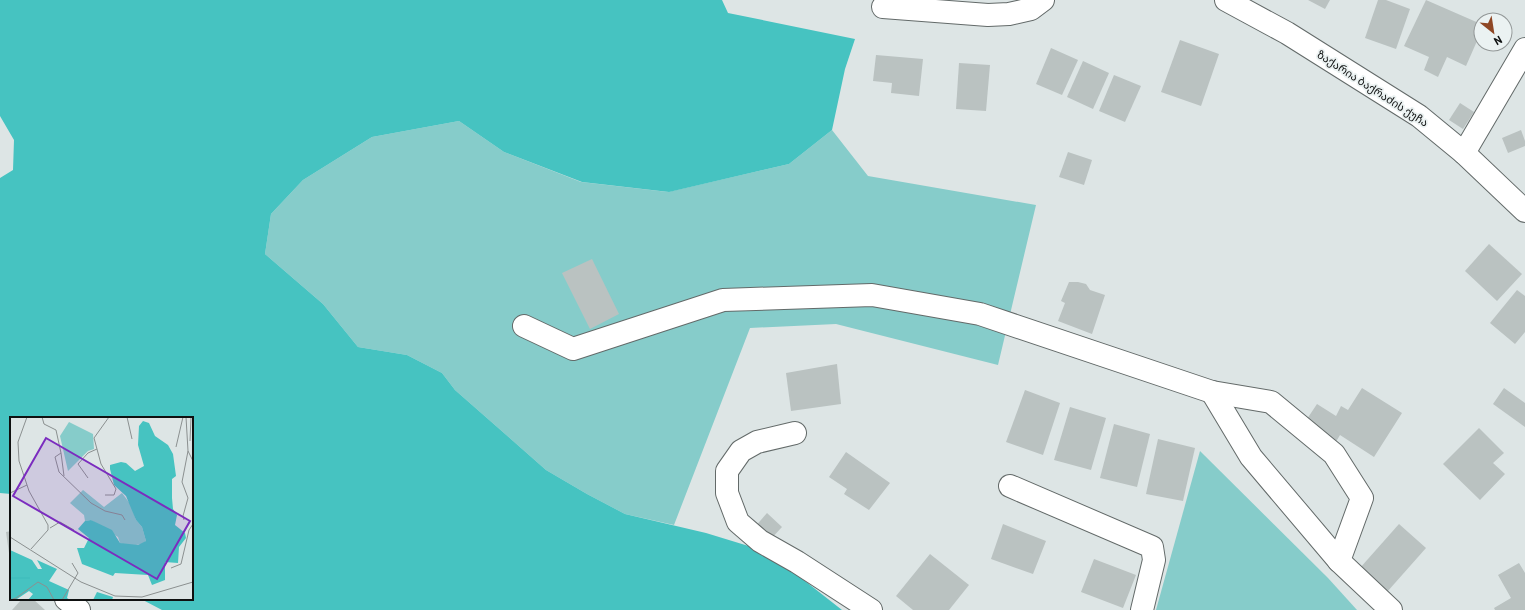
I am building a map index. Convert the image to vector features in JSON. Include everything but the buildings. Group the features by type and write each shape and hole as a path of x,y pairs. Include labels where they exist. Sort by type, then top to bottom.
{"street":[{"path":"883,7 988,15 1009,14 1031,9 1043,0"},
{"name":"ზაქარია ბაქრაძის ქუჩა","path":"1226,0 1287,33 1419,116 1464,153 1525,211"},
{"path":"1464,153 1525,49"},
{"path":"524,326 573,349 723,300 872,295 980,314 1212,392 1271,402 1334,454 1362,498 1339,561"},
{"path":"1212,392 1251,457 1339,561 1391,610"},
{"path":"795,433 757,442 741,450 727,471 727,493 738,522 760,541 797,562 871,610"},
{"path":"1010,486 1152,547 1154,560 1142,610"},
{"path":"67,600 79,610"}],"shaded area":[{"path":"0,0 722,0 728,13 855,39 845,69 832,130 789,164 669,192 582,182 504,152 459,121 372,137 303,180 271,214 265,254 323,304 358,347 407,355 442,373 455,390 546,470 625,514 706,533 768,552 842,610 162,610 143,600 193,600 193,417 10,417 10,494 0,493 0,178 13,170 14,140 0,116"},
{"path":"459,121 504,152 581,182 668,192 789,164 832,130 868,176 1036,205 998,365 836,324 750,328 674,525 625,514 546,470 455,390 442,373 407,355 358,347 323,304 265,254 271,214 303,180 372,137"},
{"path":"1200,451 1328,578 1357,610 1156,610"}]}
